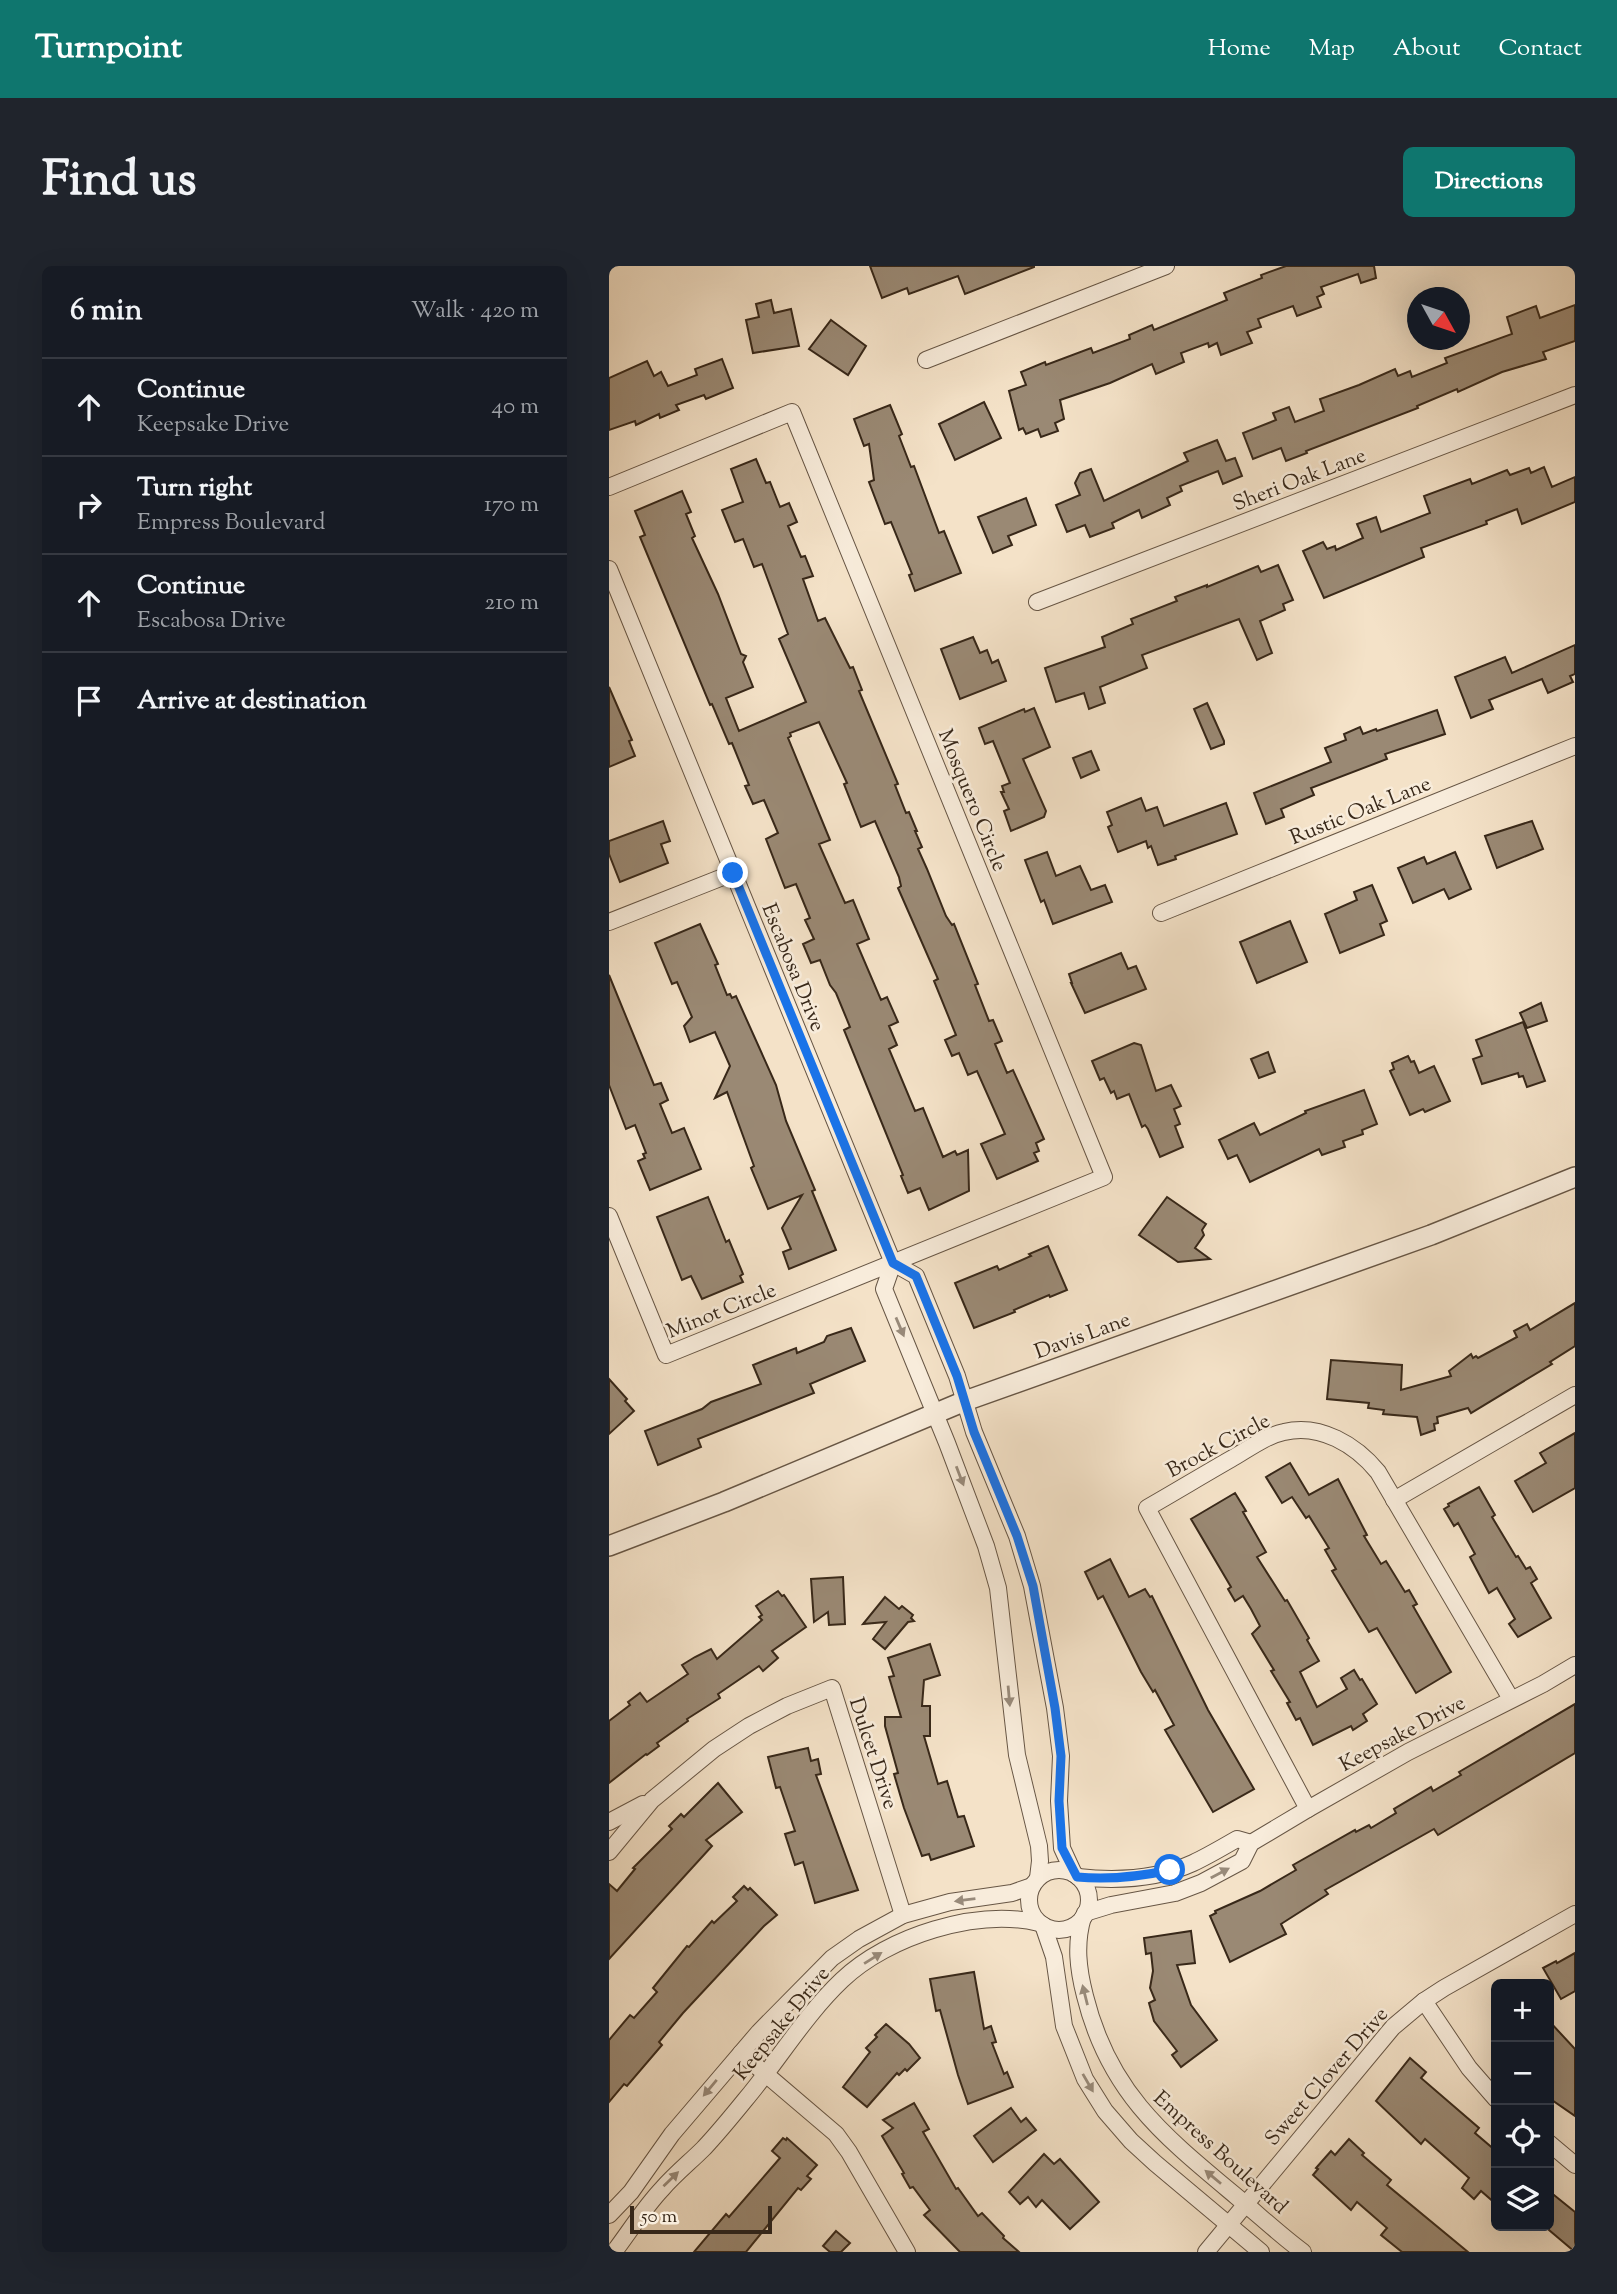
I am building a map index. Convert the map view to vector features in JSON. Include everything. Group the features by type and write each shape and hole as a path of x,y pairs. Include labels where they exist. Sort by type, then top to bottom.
{"street":[{"path":"926,360 1166,266"},
{"name":"Sheri Oak Lane","path":"1037,602 1575,395"},
{"name":"Mosquero Circle","path":"609,487 792,412 1104,1177 893,1263"},
{"name":"Escabosa Drive","path":"609,569 893,1263 916,1276 965,1401"},
{"name":"Rustic Oak Lane","path":"1161,913 1575,746"},
{"path":"609,922 733,873"},
{"name":"Davis Lane","path":"609,1546 724,1502 935,1412 1431,1235 1575,1177"},
{"name":"Minot Circle","path":"609,1216 666,1355 893,1263"},
{"path":"893,1263 884,1289 935,1412 986,1546 998,1588 1017,1755 1039,1846 1040,1861 1029,1905 1041,1924 1054,1957 1064,2026 1074,2057 1105,2111 1131,2141 1261,2252"},
{"path":"1394,1500 1575,1395"},
{"path":"965,1401 974,1432 1017,1536 1033,1586 1061,1756 1059,1801 1062,1848 1076,1875 1087,1889 1089,1898 1084,1915 1067,1928 1058,1930 1041,1924"},
{"name":"Brock Circle","path":"1308,1810 1147,1508 1263,1440 1284,1432 1305,1431 1327,1435 1354,1448 1378,1472 1511,1699"},
{"name":"Keepsake Drive","path":"1084,1915 1111,1905 1175,1893 1201,1883 1242,1861 1251,1843 1408,1752 1575,1665"},
{"name":"Dulcet Drive","path":"609,1852 652,1800 703,1757 749,1726 787,1706 832,1688 903,1915"},
{"name":"Dulcet Drive","path":"609,1822 652,1800"},
{"name":"Keepsake Drive","path":"1076,1875 1103,1880 1153,1874 1191,1863 1237,1839 1251,1843"},
{"path":"1035,1882 1056,1870 1076,1875"},
{"name":"Keepsake Drive","path":"609,2215 631,2192 672,2134 741,2053 832,1958 859,1939 903,1915 950,1902 1012,1893 1035,1882"},
{"name":"Sweet Clover Drive","path":"1206,2252 1381,2040 1424,2001 1575,1914"},
{"name":"Empress Boulevard","path":"1084,1915 1077,1943 1081,1979 1091,2020 1109,2063 1125,2090 1171,2142 1303,2252"},
{"name":"Keepsake Drive","path":"614,2252 661,2189 706,2146 767,2074 815,2008 844,1978 874,1956 913,1936 954,1924 1017,1918 1041,1924"},
{"path":"1424,2001 1469,2068 1491,2093"},
{"path":"741,2053 836,2134 907,2252"},
{"path":"1554,2147 1575,2165"}],"building":[{"path":"870,266 1034,267 965,294 958,276 909,294 907,288 882,298"},
{"path":"1286,266 1374,266 1376,278 1361,283 1358,274 1321,287 1324,294 1317,297 1321,307 1297,316 1293,306 1258,319 1261,327 1247,332 1252,343 1221,355 1217,343 1209,347 1208,343 1181,353 1184,362 1156,374 1152,364 1110,383 1060,400 1064,419 1055,423 1058,431 1041,437 1038,429 1026,434 1023,428 1019,430 1009,391 1026,385 1021,372 1091,348 1093,353 1130,339 1129,335 1152,325 1154,330 1227,300 1224,293"},
{"path":"771,300 774,313 791,309 799,346 753,353 746,320 759,317 756,304"},
{"path":"1575,305 1575,341 1543,352 1546,359 1502,372 1458,392 1457,389 1417,406 1418,408 1286,461 1281,448 1253,459 1243,433 1276,420 1273,413 1289,407 1295,422 1324,411 1320,399 1395,369 1398,376 1410,371 1412,377 1447,363 1445,358 1512,334 1507,317 1536,306 1540,318"},
{"path":"831,320 866,346 848,375 809,349"},
{"path":"722,359 733,388 706,399 704,395 676,405 679,410 660,418 659,414 636,425 635,421 609,430 609,378 647,361 654,376 661,372 668,386 697,375 695,369"},
{"path":"984,402 1001,438 955,460 939,424"},
{"path":"890,405 911,467 914,466 939,533 944,531 961,573 915,591 909,575 912,574 891,522 885,524 869,482 874,480 869,444 864,446 854,419"},
{"path":"1217,440 1226,461 1235,458 1242,476 1223,484 1218,471 1180,486 1182,491 1167,498 1170,505 1142,518 1139,510 1112,523 1114,528 1090,537 1085,525 1067,532 1056,505 1080,495 1075,483 1080,473 1091,469 1104,501 1188,461 1184,453"},
{"path":"756,459 766,483 770,482 780,507 789,503 797,522 788,526 801,557 805,556 813,576 803,579 818,621 825,618 850,668 853,667 862,690 859,691 898,784 895,785 906,813 909,812 917,831 922,847 918,849 946,916 952,925 954,924 978,984 975,985 989,1021 993,1020 1002,1041 995,1044 1007,1073 1013,1070 1044,1139 1036,1143 1039,1151 1034,1153 1038,1161 997,1179 981,1144 1005,1134 977,1071 968,1075 959,1053 952,1056 945,1040 956,1035 934,981 938,979 898,888 901,886 899,877 875,821 861,827 844,784 847,783 819,722 790,733 788,738 830,840 819,844 845,903 853,900 869,939 857,944 881,1000 887,997 898,1022 889,1026 897,1045 889,1049 915,1111 923,1108 943,1157 955,1151 957,1155 968,1150 969,1191 929,1210 920,1188 908,1193 844,1030 850,1027 836,993 820,960 811,963 803,944 814,939 805,920 810,918 796,884 785,888 766,839 778,833 764,800 753,804 745,786 749,785 732,743 729,744 712,704 710,705 640,537 645,535 635,511 682,491 691,512 686,514 695,536 692,538 718,594 741,654 746,656 743,662 753,687 726,698 739,731 806,702 779,639 788,634 762,564 754,567 743,539 735,542 722,510 743,502 731,469"},
{"path":"1544,467 1552,487 1575,477 1575,502 1522,524 1517,509 1486,521 1487,524 1421,548 1424,557 1324,598 1303,551 1323,542 1327,549 1335,546 1336,550 1363,538 1357,524 1376,517 1381,532 1430,513 1424,496 1470,479 1472,484 1507,470 1510,475 1529,468 1531,473"},
{"path":"1026,498 1036,525 1008,536 1012,545 993,553 978,517"},
{"path":"1278,565 1293,600 1283,604 1285,610 1260,621 1272,653 1257,660 1239,619 1142,655 1147,668 1100,687 1105,703 1089,709 1084,693 1056,702 1045,668 1105,647 1102,637 1133,624 1131,619 1177,601 1175,597 1258,566 1261,572"},
{"path":"973,637 980,653 987,650 992,663 998,660 1006,681 960,699 941,649"},
{"path":"1575,645 1575,674 1570,676 1573,682 1548,693 1542,679 1489,700 1493,709 1471,718 1455,677 1505,657 1512,673"},
{"path":"609,687 632,740 629,741 635,756 609,767"},
{"path":"1207,703 1224,741 1224,744 1211,749 1194,709"},
{"path":"1034,708 1050,747 1023,759 1046,811 1044,817 1011,831 1004,811 1009,809 1001,792 1004,792 1002,786 1010,783 993,741 985,744 979,728 1024,709 1025,712"},
{"path":"1437,710 1445,734 1385,754 1387,759 1311,788 1314,795 1281,809 1284,817 1266,824 1254,793 1331,762 1325,748 1346,740 1344,734 1360,727 1363,734 1376,729 1377,731"},
{"path":"1091,751 1099,770 1081,778 1073,758"},
{"path":"1141,798 1146,811 1157,807 1164,826 1226,803 1237,834 1175,856 1176,859 1158,865 1151,846 1148,848 1146,841 1118,852 1108,827 1112,825 1107,812"},
{"path":"663,821 670,841 661,844 668,863 620,882 609,854 609,841"},
{"path":"1532,821 1543,849 1497,868 1485,836"},
{"path":"1047,852 1056,876 1080,866 1091,890 1105,885 1112,902 1053,924 1044,900 1041,902 1025,860"},
{"path":"1455,852 1471,889 1449,899 1444,889 1413,903 1398,868 1424,857 1427,864"},
{"path":"1372,885 1387,921 1380,924 1384,935 1340,953 1325,914 1357,900 1354,892"},
{"path":"1290,921 1307,962 1257,983 1240,942"},
{"path":"700,924 718,964 715,965 727,995 730,994 732,998 736,996 776,1085 786,1121 815,1190 812,1191 836,1250 789,1269 783,1252 791,1249 782,1228 802,1195 768,1209 751,1168 754,1166 727,1092 715,1098 730,1066 715,1032 690,1042 684,1026 692,1017 677,982 672,984 655,943"},
{"path":"1121,953 1128,969 1136,966 1146,989 1085,1013 1069,974"},
{"path":"609,975 654,1085 661,1083 668,1100 660,1104 672,1133 684,1128 701,1169 650,1190 638,1161 645,1158 643,1154 646,1153 635,1125 626,1129 609,1085"},
{"path":"1541,1003 1547,1021 1527,1028 1520,1013"},
{"path":"1523,1022 1545,1081 1527,1087 1523,1076 1519,1077 1518,1073 1482,1084 1473,1059 1482,1056 1476,1040"},
{"path":"1134,1043 1141,1045 1156,1091 1171,1085 1181,1106 1174,1109 1180,1124 1175,1126 1183,1147 1160,1157 1148,1129 1145,1125 1142,1127 1129,1094 1117,1099 1104,1078 1100,1080 1092,1061"},
{"path":"1268,1052 1275,1072 1259,1078 1251,1059"},
{"path":"1408,1056 1411,1062 1414,1061 1419,1073 1434,1066 1450,1101 1425,1112 1423,1109 1410,1115 1390,1071 1394,1069 1392,1063"},
{"path":"1364,1090 1377,1124 1362,1130 1363,1134 1343,1141 1345,1147 1322,1155 1319,1149 1250,1182 1237,1155 1228,1159 1219,1140 1254,1123 1260,1135 1306,1113 1305,1111"},
{"path":"708,1197 726,1242 729,1240 743,1274 740,1276 743,1282 702,1299 691,1276 682,1280 657,1217"},
{"path":"1167,1197 1206,1224 1202,1230 1204,1235 1195,1248 1210,1259 1178,1262 1139,1235"},
{"path":"1048,1246 1067,1290 1050,1297 1049,1295 974,1328 955,1283 997,1266 999,1270"},
{"path":"1575,1303 1575,1346 1550,1362 1552,1364 1471,1413 1468,1408 1437,1417 1435,1430 1421,1435 1417,1417 1383,1414 1384,1410 1368,1408 1369,1403 1327,1399 1331,1360 1402,1365 1401,1390 1451,1376 1449,1371 1471,1354 1473,1358 1478,1358 1517,1337 1514,1331 1527,1324 1530,1330"},
{"path":"851,1328 865,1361 810,1384 814,1393 698,1439 701,1447 658,1465 645,1431 761,1384 753,1365 796,1348 797,1353 824,1342 827,1336"},
{"path":"609,1379 634,1411 609,1434"},
{"path":"1575,1433 1575,1488 1533,1512 1515,1481 1546,1463 1540,1453"},
{"path":"1290,1463 1309,1495 1338,1479 1367,1535 1364,1536 1381,1564 1386,1561 1405,1592 1409,1590 1417,1604 1413,1606 1451,1672 1416,1693 1377,1628 1369,1632 1332,1571 1336,1569 1325,1550 1329,1548 1309,1516 1306,1518 1292,1497 1282,1503 1266,1477"},
{"path":"1479,1487 1495,1515 1492,1517 1516,1557 1518,1556 1526,1569 1530,1567 1537,1579 1531,1583 1551,1618 1518,1637 1509,1624 1515,1619 1497,1588 1489,1593 1470,1557 1475,1554 1458,1523 1454,1526 1444,1509 1448,1504"},
{"path":"1235,1493 1266,1552 1257,1557 1285,1601 1287,1600 1319,1661 1300,1672 1317,1707 1347,1689 1341,1678 1354,1670 1377,1704 1363,1714 1367,1721 1353,1730 1351,1726 1313,1745 1300,1718 1296,1720 1287,1703 1290,1702 1271,1671 1274,1670 1252,1634 1260,1626 1251,1609 1243,1596 1235,1601 1228,1589 1231,1587 1191,1519"},
{"path":"1110,1559 1129,1597 1145,1589 1150,1597 1152,1596 1208,1710 1254,1789 1213,1812 1165,1730 1174,1725 1155,1690 1153,1692 1141,1672 1103,1596 1098,1599 1085,1572"},
{"path":"843,1577 845,1624 829,1625 828,1612 814,1622 811,1579"},
{"path":"778,1591 784,1595 806,1627 772,1651 778,1658 763,1671 759,1666 718,1694 720,1698 687,1719 688,1721 657,1743 659,1746 609,1783 609,1721 630,1705 628,1702 640,1693 647,1702 688,1674 682,1665 695,1657 711,1649 717,1659 762,1620 756,1606"},
{"path":"885,1597 899,1609 902,1606 913,1615 911,1618 914,1621 908,1622 885,1649 873,1639 886,1622 863,1624"},
{"path":"930,1644 940,1675 924,1680 922,1706 930,1706 930,1736 924,1736 938,1784 947,1781 958,1817 964,1816 974,1846 931,1860 929,1854 922,1856 904,1808 885,1726 885,1717 901,1717 889,1677 894,1676 888,1658"},
{"path":"1575,1704 1575,1753 1438,1835 1434,1829 1325,1890 1328,1894 1281,1924 1286,1934 1230,1962 1210,1916 1216,1913 1215,1911 1260,1891 1296,1870 1293,1865 1355,1830 1356,1832 1369,1825 1371,1828 1396,1813 1394,1809 1431,1787 1433,1791 1461,1775 1459,1772"},
{"path":"808,1748 811,1761 818,1759 821,1774 816,1775 858,1890 815,1903 803,1862 795,1865 785,1834 795,1831 780,1787 776,1788 768,1757"},
{"path":"718,1783 742,1812 706,1840 712,1846 609,1959 609,1884 617,1891 635,1869 633,1868 672,1829 669,1826 681,1814 684,1817"},
{"path":"744,1886 748,1890 750,1888 777,1915 683,2013 659,2042 662,2045 627,2086 624,2084 609,2102 609,2040 630,2015 634,2018 657,1992 653,1988 687,1946 737,1901 733,1897"},
{"path":"1191,1931 1195,1963 1177,1965 1191,2005 1217,2040 1181,2067 1172,2055 1177,2051 1154,2021 1149,2003 1155,2000 1150,1988 1153,1971 1151,1953 1146,1954 1144,1938"},
{"path":"1575,1953 1575,1991 1561,1999 1554,1987 1554,1979 1549,1979 1543,1968 1556,1961 1557,1963"},
{"path":"974,1972 984,2029 991,2026 996,2042 992,2043 1004,2074 1007,2072 1013,2087 968,2104 940,2010 936,2011 930,1979"},
{"path":"886,2024 909,2044 920,2058 907,2071 905,2069 899,2075 897,2073 867,2107 843,2087 870,2052 866,2048"},
{"path":"1554,2026 1575,2049 1575,2116 1554,2101"},
{"path":"1410,2058 1426,2072 1421,2078 1479,2128 1475,2133 1491,2147 1491,2200 1481,2191 1474,2199 1462,2188 1469,2178 1425,2139 1421,2144 1376,2101"},
{"path":"914,2103 929,2129 923,2132 956,2189 958,2188 978,2216 982,2213 1019,2252 960,2252 924,2215 930,2210 913,2187 910,2188 882,2136 893,2128 883,2120"},
{"path":"1011,2108 1021,2122 1026,2118 1036,2130 993,2162 974,2136"},
{"path":"783,2138 787,2138 817,2165 807,2176 811,2179 801,2190 798,2188 746,2252 694,2252 726,2214 729,2217 780,2158 772,2151"},
{"path":"1349,2139 1364,2153 1362,2155 1391,2180 1387,2185 1468,2252 1402,2252 1381,2235 1387,2228 1357,2202 1351,2210 1313,2175 1331,2151 1335,2155"},
{"path":"1044,2154 1054,2164 1060,2159 1099,2202 1070,2229 1042,2200 1036,2207 1028,2197 1020,2204 1009,2192"},
{"path":"1554,2195 1575,2212 1575,2252 1550,2231 1554,2231"},
{"path":"836,2231 850,2243 841,2252 830,2252 823,2246"}],"route":[{"path":"733,873 893,1263 916,1276 957,1376 974,1432 1017,1536 1033,1586 1055,1708 1061,1756 1059,1827 1067,1860 1077,1877 1103,1880 1131,1878 1170,1870"}]}
